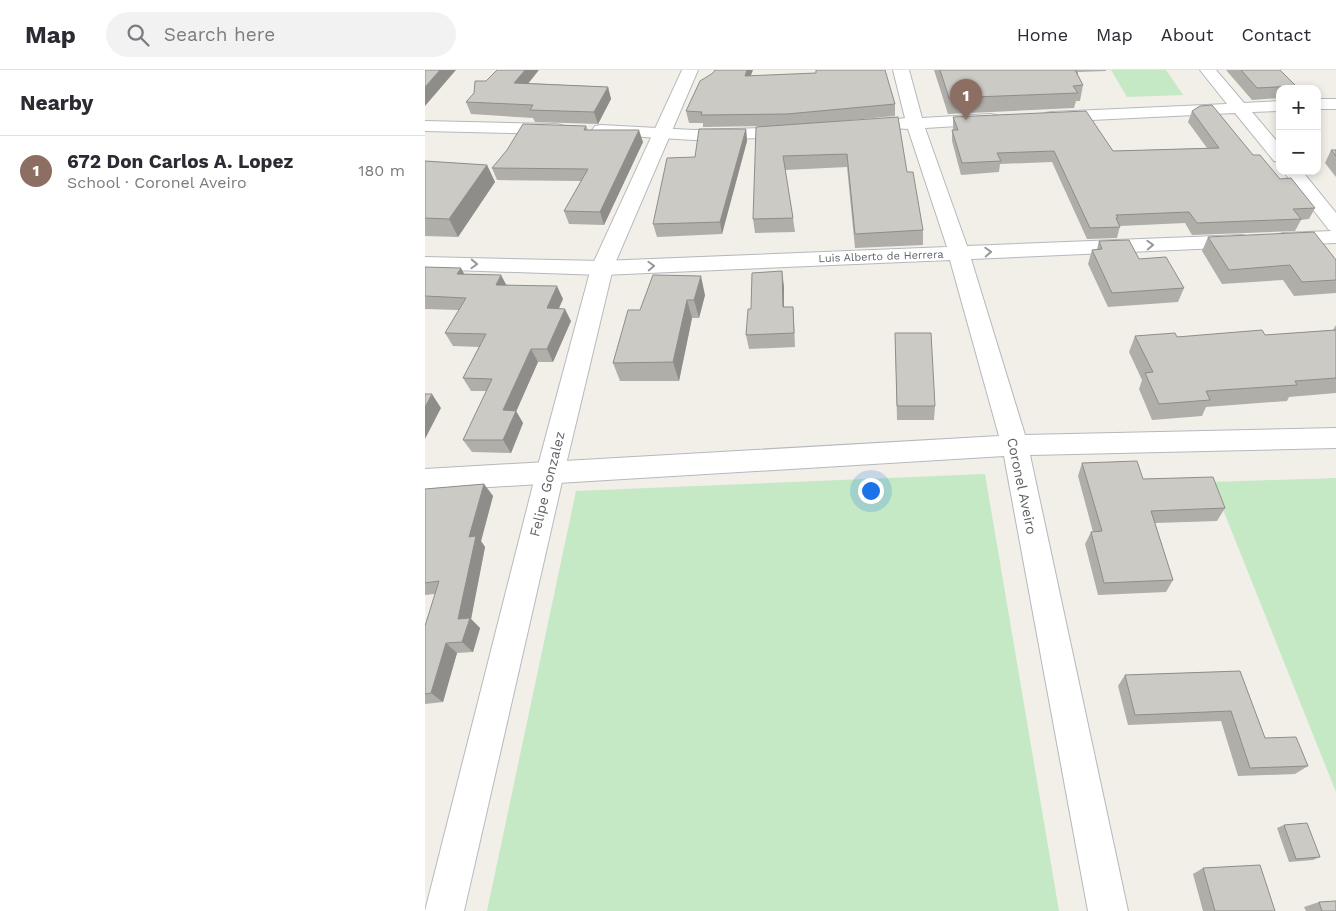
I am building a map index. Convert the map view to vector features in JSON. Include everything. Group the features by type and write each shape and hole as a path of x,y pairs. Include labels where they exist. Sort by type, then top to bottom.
{"street":[{"name":"Felipe Gonzalez","path":"444,911 549,473 602,268 690,70"},
{"name":"Coronel Aveiro","path":"901,70 915,123 959,253 1015,446 1108,911"},
{"path":"1208,70 1276,152"},
{"path":"1321,104 1336,104"},
{"path":"1033,117 1276,106"},
{"path":"886,125 1004,119"},
{"path":"425,126 663,132 694,135 809,130"},
{"path":"1294,175 1336,226"},
{"name":"Luis Alberto de Herrera","path":"425,263 602,268 1336,237"},
{"path":"425,480 1015,446 1336,438"}],"green space":[{"path":"1111,70 1166,70 1183,95 1127,97"},
{"path":"985,474 1059,911 487,911 576,491"},
{"path":"1336,478 1336,792 1212,482"}],"building":[{"path":"425,70 440,70 425,87"},
{"path":"497,70 525,70 514,83 608,87 594,112 530,110 533,105 466,102 474,93 475,81 486,81"},
{"path":"715,70 747,70 745,76 816,73 816,70 885,70 895,104 787,114 701,115 702,112 686,111 700,81"},
{"path":"940,70 1075,70 1083,85 1073,86 1078,93 949,98"},
{"path":"1241,70 1280,70 1295,85 1276,85 1276,87 1257,88"},
{"path":"1212,105 1253,155 1260,155 1280,179 1291,178 1315,208 1293,209 1301,219 1197,223 1189,212 1116,215 1120,227 1090,228 1054,151 997,153 1001,161 962,163 952,130 958,130 953,117 1086,111 1113,151 1219,148 1192,111 1200,106"},
{"path":"898,117 907,172 913,172 923,230 855,234 847,154 783,156 793,218 753,219 756,127"},
{"path":"523,124 586,126 584,130 639,130 600,212 564,211 588,169 492,168 507,150"},
{"path":"699,129 746,129 720,222 653,224 667,158 695,157"},
{"path":"425,161 487,165 449,219 425,218"},
{"path":"1314,232 1336,260 1336,280 1302,282 1290,265 1229,270 1208,237"},
{"path":"1129,240 1139,259 1166,257 1184,288 1112,293 1092,250 1102,249 1099,241"},
{"path":"425,267 461,268 457,274 501,275 496,285 557,286 547,308 565,309 547,349 531,349 503,410 516,411 503,440 463,440 492,379 463,378 486,334 445,333 466,298 425,296"},
{"path":"782,271 783,307 793,307 794,333 746,335 748,309 751,309 752,273"},
{"path":"653,275 701,276 694,300 687,300 673,362 613,363 628,310 640,310"},
{"path":"1262,330 1265,335 1336,330 1336,378 1295,381 1297,385 1206,391 1210,400 1159,404 1145,373 1153,372 1135,336 1175,333 1177,337"},
{"path":"895,333 931,333 935,406 897,406"},
{"path":"425,394 432,394 425,407"},
{"path":"1137,461 1143,479 1213,477 1225,508 1151,511 1173,580 1104,583 1091,532 1102,531 1082,463"},
{"path":"484,484 469,537 476,536 458,619 470,618 462,642 446,643 431,693 425,694 425,626 439,581 425,583 425,489"},
{"path":"1240,671 1265,738 1296,737 1308,766 1250,768 1231,711 1135,715 1125,675"},
{"path":"1307,823 1320,857 1296,859 1284,825"},
{"path":"1260,865 1275,911 1215,911 1203,868"},
{"path":"1336,901 1336,911 1322,911 1319,902"}],"place":[{"name":"672 Don Carlos A. Lopez","path":"966,120"}]}
